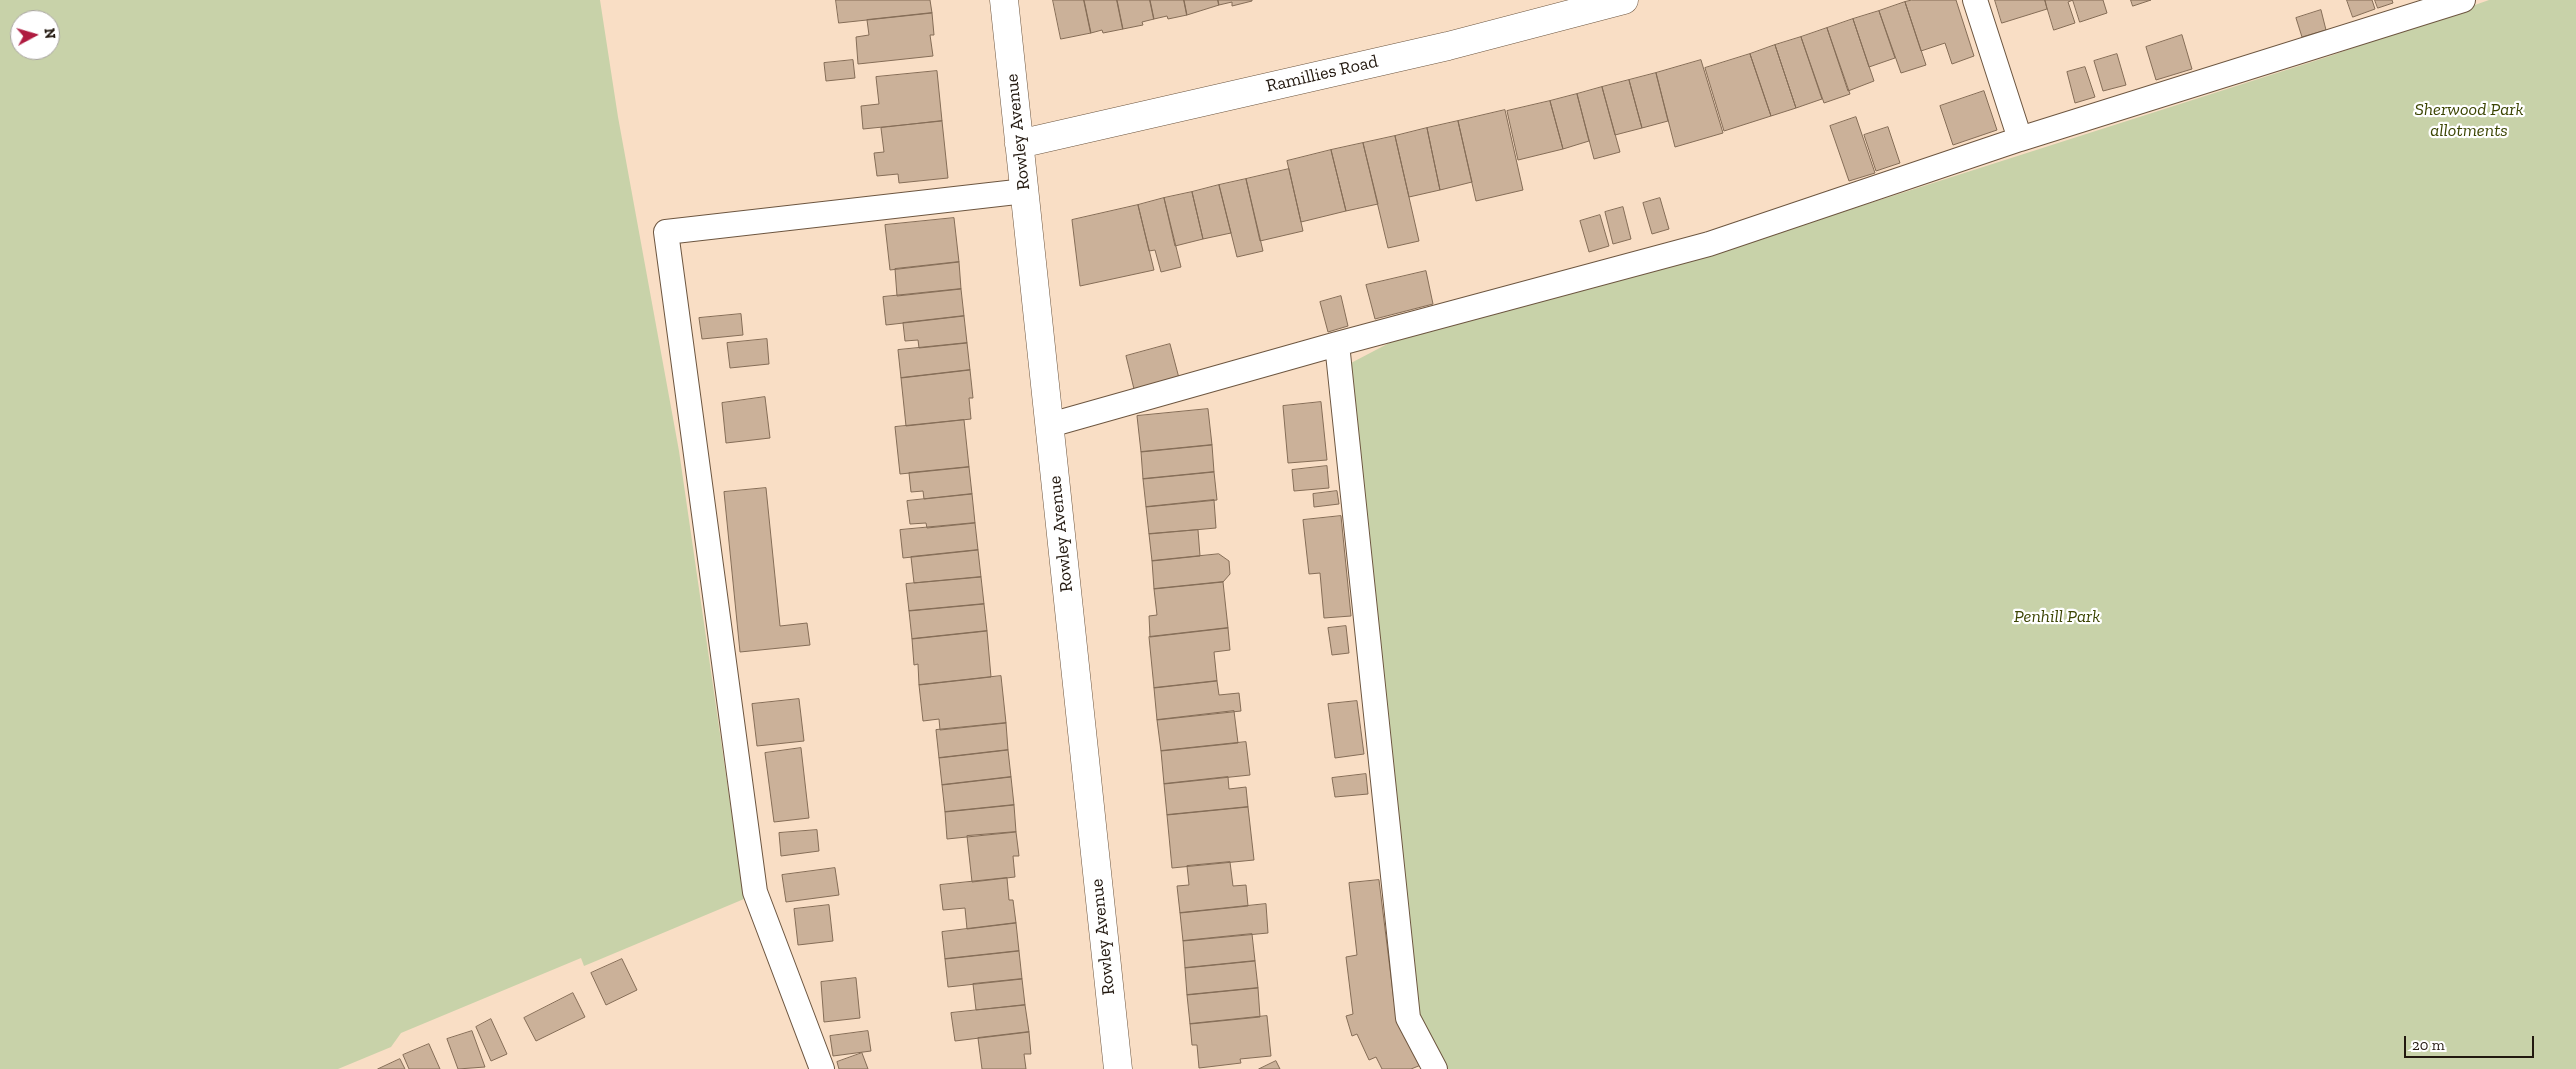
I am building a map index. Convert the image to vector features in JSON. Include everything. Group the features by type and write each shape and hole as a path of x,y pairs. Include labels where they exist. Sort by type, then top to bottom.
{"street":[{"name":"Rowley Avenue","path":"1004,0 1118,1069"},
{"name":"Ramillies Road","path":"1019,144 1448,46 1624,0"}],"lane":[{"path":"1975,0 2020,139"},
{"path":"1050,425 1337,344 1709,244 2020,139 2463,0"},
{"path":"822,1069 755,892 666,232 1025,191"},
{"path":"1337,344 1408,1018 1435,1069"}],"green space":[{"path":"0,0 600,0 618,117 679,451 744,899 584,966 581,958 401,1033 391,1047 338,1069 0,1069"},
{"name":"Penhill Park","path":"2489,0 2576,0 2576,1069 1447,1069 1417,1013 1351,363 1393,341 1711,254 2330,56"}],"building":[{"path":"836,0 930,0 932,13 839,23"},
{"path":"1053,0 1084,0 1091,33 1061,39"},
{"path":"1084,0 1117,0 1123,29 1103,33 1102,30 1091,33"},
{"path":"1117,0 1150,0 1154,19 1142,22 1143,25 1123,29"},
{"path":"1150,0 1184,0 1187,15 1168,19 1167,16 1154,19"},
{"path":"1184,0 1218,0 1219,5 1187,15"},
{"path":"1218,0 1252,1 1232,6 1232,2 1219,5"},
{"path":"1912,0 1956,0 1974,56 1952,64 1945,43 1921,51 1905,2"},
{"path":"1995,0 2045,0 2047,9 2002,23"},
{"path":"2045,0 2073,0 2068,2 2075,23 2054,30"},
{"path":"2073,0 2103,0 2107,13 2080,22"},
{"path":"2131,0 2151,0 2133,6"},
{"path":"2347,0 2372,0 2375,9 2353,17"},
{"path":"2375,0 2392,0 2393,3 2378,8"},
{"path":"1905,2 1926,65 1901,73 1879,11"},
{"path":"2321,10 2326,30 2302,37 2296,18"},
{"path":"1879,11 1895,58 1869,67 1853,19"},
{"path":"932,13 934,35 930,35 933,56 858,64 856,37 869,35 867,20"},
{"path":"1853,19 1874,81 1848,91 1827,28"},
{"path":"1827,28 1850,94 1824,103 1801,37"},
{"path":"2182,35 2192,69 2156,80 2146,47"},
{"path":"1801,37 1822,99 1796,108 1775,45"},
{"path":"1775,45 1796,108 1771,116 1750,54"},
{"path":"1750,54 1771,116 1724,131 1705,68"},
{"path":"2117,54 2126,85 2103,91 2094,61"},
{"path":"853,60 855,78 826,81 824,63"},
{"path":"1701,60 1723,133 1675,147 1656,73"},
{"path":"2085,67 2095,97 2075,103 2067,72"},
{"path":"937,71 942,121 863,129 861,106 879,104 876,77"},
{"path":"1656,73 1668,121 1642,128 1629,80"},
{"path":"1629,80 1642,128 1615,135 1602,87"},
{"path":"1602,87 1620,152 1594,159 1577,94"},
{"path":"1984,91 1997,130 1953,145 1940,106"},
{"path":"1577,94 1589,141 1563,149 1550,101"},
{"path":"1550,101 1563,149 1518,160 1507,111"},
{"path":"1505,110 1523,190 1476,201 1458,121"},
{"path":"1856,117 1875,173 1849,181 1830,126"},
{"path":"942,121 948,178 899,183 898,174 877,176 874,153 884,152 881,128"},
{"path":"1458,121 1472,182 1440,190 1427,128"},
{"path":"1888,127 1900,163 1876,171 1864,135"},
{"path":"1427,128 1440,190 1409,197 1395,136"},
{"path":"1395,136 1419,241 1388,248 1363,143"},
{"path":"1363,143 1378,204 1346,211 1331,150"},
{"path":"1331,150 1346,211 1301,222 1287,161"},
{"path":"1289,169 1303,231 1260,241 1246,179"},
{"path":"1246,179 1263,251 1237,257 1219,185"},
{"path":"1219,185 1231,233 1203,239 1192,192"},
{"path":"1192,192 1203,239 1175,246 1164,198"},
{"path":"1164,198 1181,267 1161,272 1155,250 1149,251 1138,205"},
{"path":"1660,198 1669,229 1652,234 1643,203"},
{"path":"1138,205 1154,270 1080,286 1072,220"},
{"path":"1623,207 1631,239 1613,244 1605,212"},
{"path":"1600,215 1609,246 1589,252 1580,221"},
{"path":"954,218 959,262 890,270 885,225"},
{"path":"959,262 961,289 897,296 895,269"},
{"path":"1426,271 1433,304 1375,319 1366,285"},
{"path":"961,289 964,316 886,325 883,297"},
{"path":"1341,296 1348,326 1328,332 1320,302"},
{"path":"741,314 743,335 702,339 699,318"},
{"path":"964,316 967,343 919,348 918,340 905,341 903,323"},
{"path":"767,339 769,364 730,368 727,343"},
{"path":"967,343 970,370 901,378 898,350"},
{"path":"1170,344 1179,378 1134,389 1126,356"},
{"path":"970,370 973,398 969,398 971,419 906,426 901,378"},
{"path":"765,397 770,438 726,443 722,403"},
{"path":"1321,402 1327,460 1288,463 1283,406"},
{"path":"1208,409 1212,445 1141,452 1137,416"},
{"path":"964,420 969,467 900,474 895,427"},
{"path":"1212,445 1214,472 1143,479 1141,452"},
{"path":"1327,466 1329,488 1294,491 1292,470"},
{"path":"969,467 972,494 924,499 923,491 911,492 909,473"},
{"path":"1214,472 1217,500 1146,507 1143,479"},
{"path":"766,488 780,626 807,623 810,645 740,652 724,492"},
{"path":"1337,491 1339,504 1314,507 1313,494"},
{"path":"972,494 975,523 927,528 926,523 910,524 907,501"},
{"path":"1214,500 1216,528 1149,534 1146,507"},
{"path":"1341,516 1351,616 1324,618 1320,573 1309,574 1303,520"},
{"path":"975,523 978,550 903,558 900,530"},
{"path":"1198,530 1200,556 1152,561 1149,534"},
{"path":"978,550 981,577 914,583 911,557"},
{"path":"1219,554 1229,561 1230,574 1223,582 1154,589 1152,561"},
{"path":"981,577 984,604 909,611 906,584"},
{"path":"1223,582 1228,628 1150,637 1149,616 1157,615 1154,589"},
{"path":"984,604 987,631 912,639 909,611"},
{"path":"1346,626 1349,653 1332,655 1328,628"},
{"path":"1228,628 1230,650 1214,652 1217,681 1154,688 1149,637"},
{"path":"987,631 991,677 919,685 918,664 914,665 912,639"},
{"path":"1001,676 1006,723 940,730 939,719 923,721 919,685"},
{"path":"1217,681 1219,695 1239,693 1241,711 1157,720 1154,688"},
{"path":"799,699 804,741 757,746 752,704"},
{"path":"1357,701 1364,754 1335,758 1328,704"},
{"path":"1234,711 1238,743 1161,751 1157,720"},
{"path":"1006,723 1008,750 939,758 936,730"},
{"path":"1246,742 1250,775 1164,784 1161,751"},
{"path":"801,748 809,818 774,822 765,753"},
{"path":"1008,750 1011,777 942,785 939,758"},
{"path":"1366,774 1368,794 1335,797 1332,778"},
{"path":"1011,777 1014,805 945,812 942,785"},
{"path":"1228,777 1229,789 1246,787 1248,807 1167,815 1164,784"},
{"path":"1014,805 1016,832 947,839 945,812"},
{"path":"1248,807 1254,860 1172,868 1167,815"},
{"path":"817,830 819,851 781,856 779,833"},
{"path":"1016,832 1019,856 1013,856 1015,877 972,882 967,836"},
{"path":"1230,862 1233,886 1246,885 1248,906 1180,913 1177,886 1189,885 1187,866"},
{"path":"835,868 839,895 786,902 782,875"},
{"path":"1007,878 1009,900 1013,900 1016,923 967,929 965,908 943,910 940,885"},
{"path":"1379,880 1394,1001 1421,1065 1411,1069 1382,1069 1376,1057 1369,1060 1357,1034 1352,1036 1346,1016 1353,1014 1346,957 1357,955 1349,883"},
{"path":"1266,904 1268,933 1183,941 1180,913"},
{"path":"829,905 833,941 798,945 794,909"},
{"path":"1016,923 1019,951 945,959 942,932"},
{"path":"1252,934 1255,961 1185,968 1183,941"},
{"path":"1019,951 1022,979 948,987 945,959"},
{"path":"622,959 637,990 606,1005 591,973"},
{"path":"1255,961 1258,988 1187,995 1185,968"},
{"path":"856,978 860,1018 824,1022 821,982"},
{"path":"1022,979 1025,1005 976,1010 973,984"},
{"path":"1258,988 1260,1017 1190,1024 1187,995"},
{"path":"573,993 585,1017 536,1041 524,1018"},
{"path":"1025,1005 1029,1032 955,1041 951,1013"},
{"path":"1267,1016 1271,1056 1240,1059 1241,1063 1199,1068 1197,1045 1192,1045 1190,1024"},
{"path":"491,1019 507,1054 491,1061 476,1027"},
{"path":"472,1031 485,1067 458,1069 447,1039"},
{"path":"868,1031 871,1051 833,1056 830,1036"},
{"path":"1029,1032 1031,1054 1024,1054 1026,1069 982,1069 978,1038"},
{"path":"429,1044 440,1069 409,1069 403,1055"},
{"path":"862,1053 868,1069 839,1069 837,1062"},
{"path":"400,1059 405,1069 378,1069"},
{"path":"1276,1061 1280,1069 1259,1069"}],"park label":[{"name":"Sherwood Park allotments","path":"2469,120"}]}
